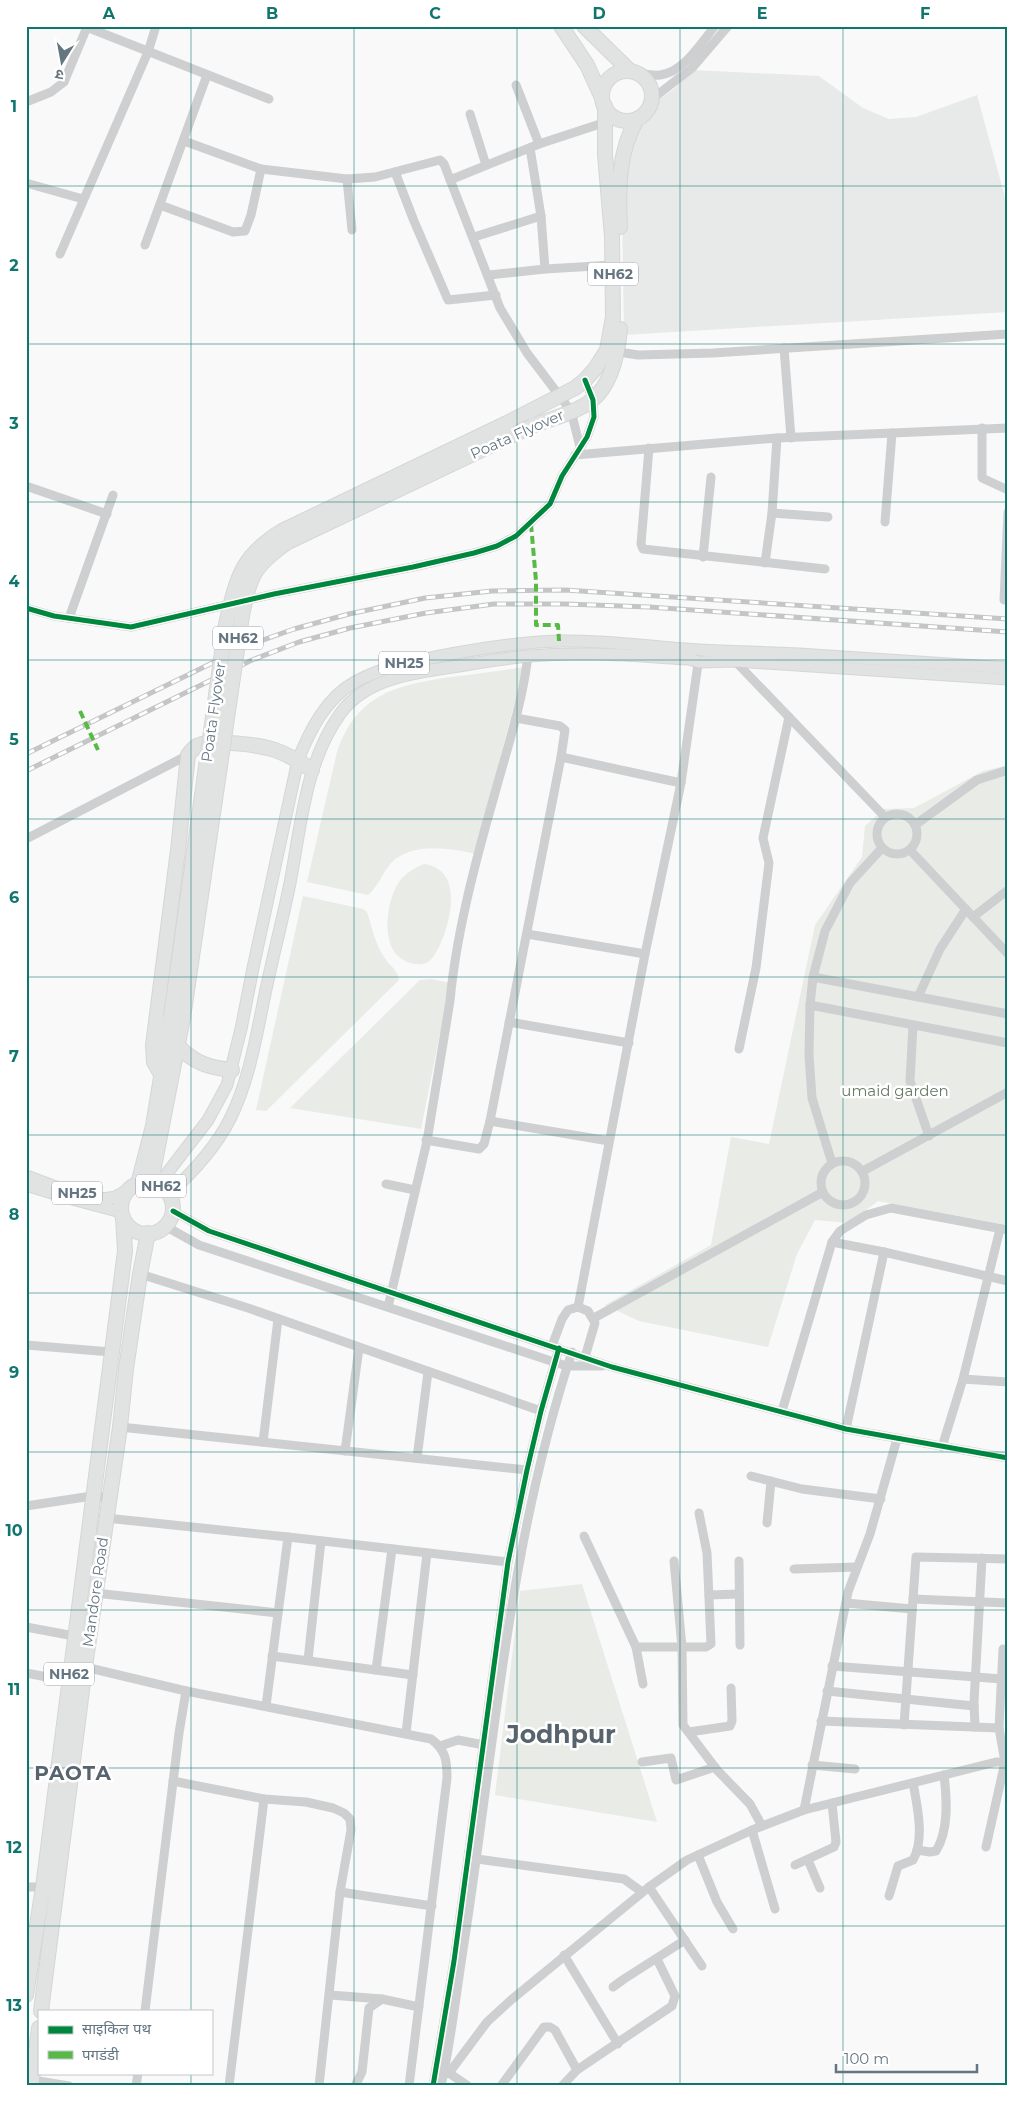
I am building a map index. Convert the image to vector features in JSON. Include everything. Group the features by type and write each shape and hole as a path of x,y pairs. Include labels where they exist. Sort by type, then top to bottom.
{"highway":[{"path":"561,26 587,64 610,114 618,119 628,121 637,119"},
{"path":"584,26 633,72 649,83 652,99"},
{"name":"NH62","path":"571,411 593,400 610,376 613,265 603,123 603,89 607,81 621,72 633,72"},
{"name":"NH62","path":"562,396 585,380 612,351 622,278 620,170 626,142 637,119 650,107 652,99"},
{"name":"Poata Flyover","path":"178,1046 177,1017 226,624 236,582 243,566 255,550 282,531 562,396"},
{"name":"Poata Flyover","path":"162,1076 177,1017 242,616 248,585 257,568 268,556 288,542 532,426 571,411"},
{"path":"162,1076 154,1062 153,1045 178,850 185,767 188,755 193,748 202,744 236,743 265,747 298,760 312,770"},
{"path":"178,1046 192,1060 204,1066 232,1070"},
{"name":"NH62","path":"149,1187 178,1046"},
{"name":"NH62","path":"149,1187 154,1126 162,1076"},
{"name":"NH62","path":"122,1214 124,1196 149,1187 171,1199 172,1211 165,1226"},
{"path":"122,1214 133,1229 148,1233 155,1232 165,1226"},
{"name":"Mandore Road","path":"26,1995 42,1886 125,1250 122,1214"},
{"name":"Mandore Road","path":"41,2010 95,1593 120,1427 126,1369 148,1233"},
{"path":"32,2083 38,2036"}],"main road":[{"name":"NH25","path":"149,1187 208,1120 228,1085 298,760 307,738 320,717 342,690 374,672 407,663 512,644 559,641 617,642 700,650 798,654 1008,668"},
{"name":"NH25","path":"26,1176 99,1198 113,1198 149,1187 184,1180 230,1120 243,1089 257,1034 312,770 322,746 341,712 356,697 369,689 392,678 432,670 528,656 624,655 689,659 699,662 735,661 1008,678"},
{"path":"269,897 286,900"},
{"name":"NH25","path":"26,1185 122,1214"}],"street":[{"path":"60,254 148,52 156,26"},
{"path":"633,72 655,76 672,72 693,54 715,26"},
{"path":"652,99 692,68 728,26"},
{"path":"26,102 52,92 64,82 85,27 269,99"},
{"path":"145,245 207,75"},
{"path":"516,85 534,146 545,269"},
{"path":"470,114 486,165"},
{"path":"450,180 534,146 603,123"},
{"path":"184,141 261,169 347,179 395,172 438,160 444,164 508,324 527,353 562,396 571,411 580,447"},
{"path":"160,205 232,232 246,231 261,169"},
{"path":"395,172 448,300 496,295"},
{"path":"347,179 352,230"},
{"path":"26,183 83,199"},
{"path":"474,237 541,216"},
{"path":"489,275 613,265"},
{"path":"612,351 638,355 1008,334"},
{"path":"784,348 792,438"},
{"path":"26,608 69,618 131,627 274,594 474,553 497,546 516,536 550,504 562,476 587,437 594,417 593,400 585,380"},
{"path":"982,428 982,478 1008,490"},
{"path":"575,455 777,438 1008,428"},
{"path":"885,522 892,433"},
{"path":"765,563 772,513 777,438"},
{"path":"649,448 641,544 643,549 825,569"},
{"path":"703,557 711,477"},
{"path":"26,486 107,514"},
{"path":"69,618 114,495"},
{"path":"1004,600 1007,571 1008,512"},
{"path":"772,513 828,517"},
{"path":"578,1308 645,954 681,783 700,650"},
{"path":"388,1307 426,1140 450,1001 452,978 475,866 525,684 528,656"},
{"path":"735,661 885,817"},
{"path":"426,1140 479,1149 484,1144 490,1121 565,730 563,727 516,718"},
{"path":"739,1049 756,968 769,863 763,838 789,718"},
{"path":"26,839 188,755"},
{"path":"561,757 681,783"},
{"path":"915,825 977,780 1008,770"},
{"path":"896,814 904,815 915,825 917,838 910,850 897,855 889,853 882,848 878,841 877,831 879,823 885,817 896,814"},
{"path":"832,1163 812,1098 809,1055 812,977 825,932 850,883 882,848"},
{"path":"910,850 1008,954"},
{"path":"974,917 1008,890"},
{"path":"918,997 940,949 966,908"},
{"path":"527,934 645,954"},
{"path":"812,977 1008,1014"},
{"path":"810,1005 1008,1043"},
{"path":"509,1022 629,1043"},
{"path":"913,1025 910,1081 929,1136"},
{"path":"863,1171 1008,1092"},
{"path":"490,1121 609,1141"},
{"path":"839,1161 852,1162 863,1171 866,1185 860,1198 854,1202 840,1205 827,1198 823,1192 821,1179 823,1173 832,1163 839,1161"},
{"path":"386,1184 415,1190"},
{"path":"594,1318 823,1192"},
{"path":"782,1411 832,1242 840,1231 866,1215 891,1208 1004,1230 988,1277 963,1379 942,1447"},
{"path":"172,1211 209,1231 585,1356 612,1367 846,1429 1008,1458"},
{"path":"165,1226 199,1245 554,1362 567,1366 612,1367"},
{"path":"832,1242 1008,1281"},
{"path":"846,1429 884,1252"},
{"path":"140,1274 278,1318 541,1411"},
{"path":"433,2086 454,1961 508,1562 527,1470 554,1362 555,1347 562,1319 568,1310 578,1308 588,1311 594,1318 594,1328 585,1356"},
{"path":"264,1442 278,1318"},
{"path":"26,1345 111,1352"},
{"path":"345,1451 359,1348"},
{"path":"447,2073 502,1667 519,1558 552,1416 572,1352"},
{"path":"417,1458 428,1372"},
{"path":"963,1379 1008,1382"},
{"path":"120,1427 527,1470"},
{"path":"804,1810 846,1603 881,1499 897,1439"},
{"path":"751,1476 802,1489 881,1499"},
{"path":"767,1523 771,1481"},
{"path":"26,1506 92,1496 109,1498"},
{"path":"636,1647 706,1647 711,1644 707,1553 699,1513"},
{"path":"106,1518 508,1562"},
{"path":"584,1536 636,1647 643,1684"},
{"path":"266,1706 288,1537"},
{"path":"308,1660 321,1541"},
{"path":"376,1670 392,1549"},
{"path":"406,1733 428,1553"},
{"path":"904,1725 916,1557 1008,1559"},
{"path":"975,1727 974,1706 978,1602 982,1558"},
{"path":"674,1561 682,1647 684,1725 715,1768 750,1804 762,1826"},
{"path":"738,1561 740,1645"},
{"path":"794,1569 857,1567"},
{"path":"95,1593 278,1613"},
{"path":"709,1594 739,1594"},
{"path":"846,1603 1008,1603"},
{"path":"26,1627 74,1636"},
{"path":"986,1847 1006,1762 999,1728 1003,1649"},
{"path":"272,1656 413,1675"},
{"path":"832,1666 1002,1679"},
{"path":"85,1667 186,1691 406,1733 431,1739 440,1746 447,1759 448,1778 409,2086"},
{"path":"26,1673 68,1681"},
{"path":"689,1732 730,1726 732,1721 731,1688"},
{"path":"145,2010 186,1691"},
{"path":"827,1691 905,1701 974,1706"},
{"path":"821,1721 999,1728"},
{"path":"440,1746 458,1740 484,1746"},
{"path":"642,1762 671,1758 676,1780 715,1768"},
{"path":"441,2086 447,2073 487,2022 564,1955 646,1889 687,1860 752,1830 804,1810 996,1762 1006,1762"},
{"path":"812,1766 855,1769"},
{"path":"917,1850 933,1852 938,1847 946,1806 944,1775"},
{"path":"173,1781 264,1799 306,1802 333,1808 344,1813 350,1819 351,1830 340,1892 319,2086"},
{"path":"889,1896 896,1868 913,1860 917,1850 918,1815 913,1782"},
{"path":"229,2086 264,1799"},
{"path":"796,1865 834,1847 836,1842 832,1803"},
{"path":"752,1830 775,1909"},
{"path":"698,1855 716,1902 732,1929"},
{"path":"477,1859 624,1879 646,1889 685,1940 702,1966"},
{"path":"808,1860 820,1888"},
{"path":"26,1887 42,1886"},
{"path":"340,1892 432,1906"},
{"path":"613,1988 624,1978 685,1940"},
{"path":"564,1955 618,2044"},
{"path":"562,2086 577,2070 672,2006 675,1996 657,1959"},
{"path":"330,1995 382,2000 419,2007"},
{"path":"355,2086 362,2072 369,2008 382,2000"},
{"path":"501,2086 544,2028 550,2027 555,2030 577,2070"},
{"path":"447,2073 468,2086"},
{"path":"32,2083 69,2086"}],"shaded area":[{"path":"693,70 819,76 863,108 889,119 916,117 977,95 1008,208 1008,312 624,335 622,214 624,170 637,129 650,106 675,88"}],"green space":[{"path":"524,667 475,854 431,848 409,852 391,863 375,888 368,895 307,882 337,752 345,732 367,705 396,689 413,684"},
{"name":"umaid garden","path":"1008,765 1008,1225 878,1201 849,1223 815,1220 797,1254 768,1347 639,1321 605,1305 711,1245 731,1137 769,1144 815,925 862,857 865,826 884,809 914,808 983,771"},
{"path":"424,864 437,868 445,876 451,898 447,925 439,947 428,962 417,964 409,963 402,959 393,950 389,940 388,918 389,906 402,878"},
{"path":"303,896 363,909 367,912 378,947 397,973 399,980 266,1111 256,1110"},
{"path":"432,979 450,983 421,1129 290,1108 420,980"},
{"path":"582,1584 657,1822 495,1795 520,1591"}],"railway":[{"path":"26,754 249,645 294,629 349,614 425,598 492,591 565,590 1008,619"},
{"path":"26,771 252,660 299,642 350,628 426,613 494,604 565,604 649,607 1008,632"}],"marked path":[{"path":"531,524 536,581 536,625 558,625 559,641"},
{"path":"80,711 98,750"}],"cycle path":[{"path":"26,608 54,616 131,627 274,594 413,567 497,546 516,536 550,504 562,476 587,437 594,417 593,400 585,380"},
{"path":"173,1211 209,1231 612,1367 846,1429 1008,1458"},
{"path":"433,2086 454,1961 508,1562 541,1411 559,1348"}],"district":[{"name":"Jodhpur","path":"561,1734"},
{"name":"PAOTA","path":"73,1773"}]}
